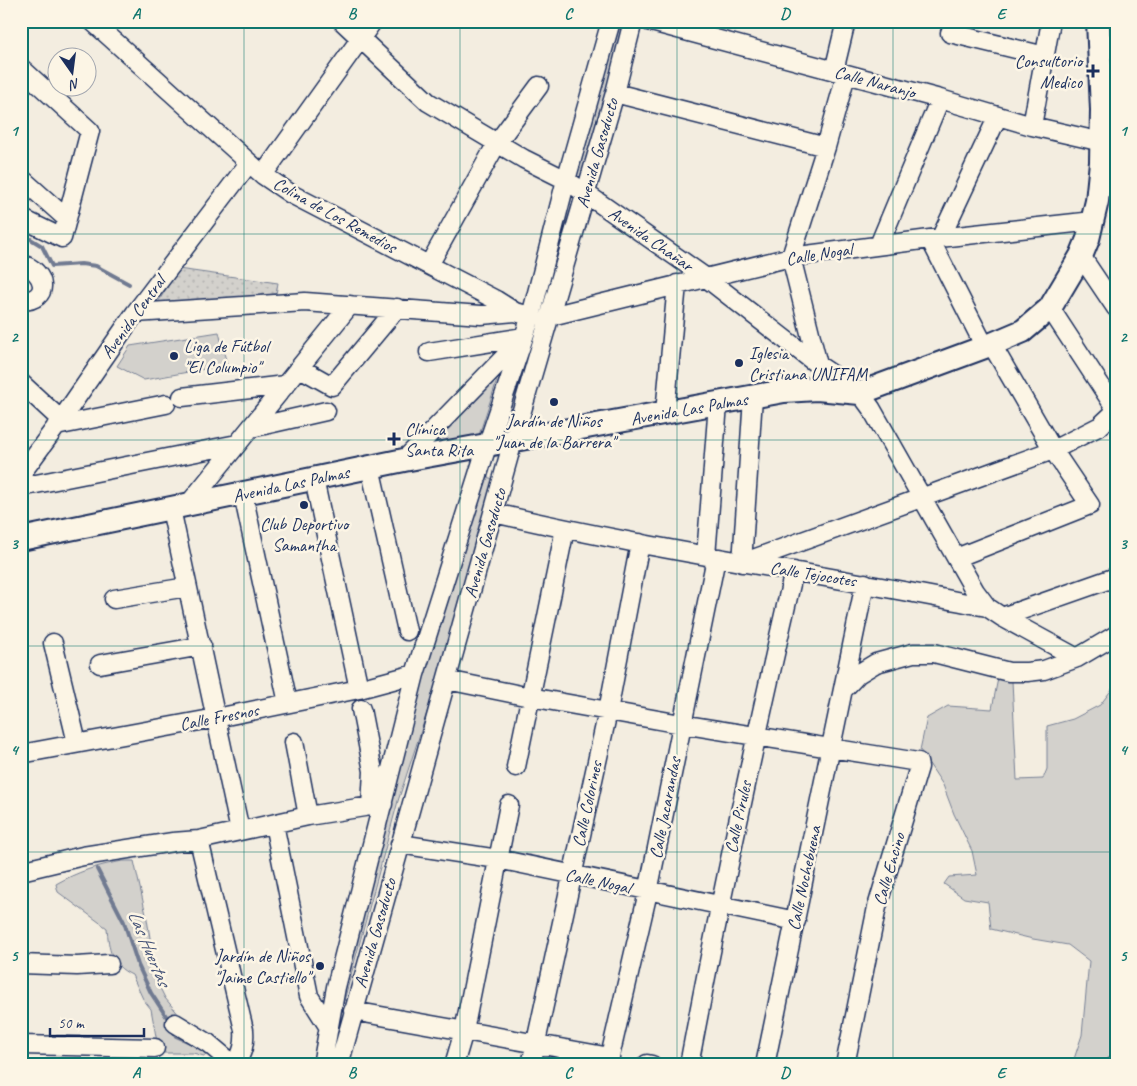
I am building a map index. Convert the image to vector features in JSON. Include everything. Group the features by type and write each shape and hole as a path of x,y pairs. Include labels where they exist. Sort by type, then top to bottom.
{"main road":[{"name":"Avenida Las Palmas","path":"21,540 404,460 784,391 817,390 860,393 989,346 1023,331 1050,308 1081,256 1093,221 1109,94 1098,29"}],"street":[{"name":"Colina de Los Remedios","path":"92,21 262,175 291,194 523,314"},
{"name":"Avenida Chañar","path":"342,21 428,102 497,143 566,180 705,278 818,365 860,393"},
{"path":"262,175 373,21"},
{"name":"Avenida Gasoducto","path":"322,1065 328,1026 377,805 415,674 524,336 523,314 566,180 611,21"},
{"name":"Avenida Gasoducto","path":"339,1065 513,441 551,316 633,21"},
{"name":"Calle Naranjo","path":"648,21 940,99 1032,126 1102,152"},
{"path":"818,365 791,258 826,147 840,73 846,21"},
{"path":"1032,126 1050,21"},
{"path":"1098,29 1116,51"},
{"path":"950,33 1044,56"},
{"path":"21,68 90,131 62,238 21,218"},
{"path":"429,265 497,143 539,86"},
{"path":"614,93 826,147"},
{"path":"880,245 940,99"},
{"path":"956,558 1090,505 1053,450 989,346 936,238 998,116"},
{"path":"1102,152 1116,180"},
{"name":"Avenida Central","path":"21,474 135,314 248,163"},
{"path":"21,178 67,219"},
{"name":"Calle Nogal","path":"551,316 677,284 791,258 936,238 1093,221"},
{"path":"1081,256 1116,308"},
{"path":"21,264 34,269 40,275 42,285 40,293 36,298 25,301"},
{"path":"665,413 677,284"},
{"path":"135,314 305,302 481,314 523,314"},
{"path":"240,831 202,646 187,587 180,507 251,428 350,305"},
{"path":"300,368 332,386 397,308"},
{"path":"753,397 742,563 1053,450 1100,426 1116,410 1050,308"},
{"path":"428,352 524,336"},
{"path":"404,460 524,336"},
{"path":"182,397 286,385"},
{"path":"24,387 59,423 166,404"},
{"path":"860,393 871,408 975,591 987,606"},
{"name":"Calle Jacarandas","path":"609,1061 648,892 711,557 718,404"},
{"path":"251,428 326,411"},
{"path":"21,487 237,444"},
{"path":"370,467 407,631"},
{"path":"314,479 359,688"},
{"path":"243,494 288,703"},
{"name":"Calle Tejocotes","path":"494,513 565,529 742,563 865,583 987,606 1002,617 1076,658"},
{"path":"516,767 565,529"},
{"name":"Calle Colorines","path":"531,1065 608,711 640,543"},
{"name":"Calle Pirules","path":"689,1065 719,906 794,571"},
{"path":"1002,617 1116,577"},
{"name":"Calle Nochebuena","path":"766,1065 865,583"},
{"path":"114,599 187,587"},
{"path":"843,690 858,674 876,663 913,653 934,653 1009,672 1027,672 1044,670 1076,658 1116,635"},
{"path":"53,644 77,743"},
{"path":"100,664 202,646"},
{"name":"Calle Fresnos","path":"22,750 77,743 216,718 359,688 415,674"},
{"path":"447,680 681,724 831,747"},
{"path":"21,871 83,856 199,840 308,816 377,805 373,771 361,709"},
{"path":"294,742 308,816"},
{"name":"Calle Encino","path":"831,747 904,758 918,762 919,767 877,907 845,1065"},
{"path":"454,1065 464,1030 506,805"},
{"path":"274,824 309,996 328,1026"},
{"path":"175,1023 208,1044 235,1065 243,1052 245,1042 244,1030 199,840"},
{"name":"Calle Nogal","path":"400,844 495,859 796,921"},
{"path":"21,964 77,966 109,964"},
{"path":"353,1011 536,1043 609,1061"},
{"path":"21,1045 155,1048"}],"shaded area":[{"path":"614,21 626,21 579,181 572,176"},
{"path":"569,191 577,197 507,437 497,437"},
{"path":"178,269 278,283 276,294 227,298 219,303 157,304"},
{"name":"Liga de Fútbol \"El Columpio\"","path":"219,332 227,365 144,380 117,366 130,346"},
{"path":"503,362 479,435 419,448"},
{"path":"485,477 495,479 436,685 398,801 334,1038 326,1060 413,709"},
{"path":"998,678 1012,681 1017,780 1043,779 1047,769 1047,726 1073,719 1100,705 1116,684 1116,1065 1072,1065 1082,1035 1089,961 1068,945 991,929 988,902 964,898 944,884 949,877 977,875 972,851 954,814 943,785 920,750 927,718 948,706 992,709"},
{"path":"123,861 134,861 147,919 157,982 165,998 180,1016 221,1042 220,1046 212,1053 204,1056 193,1053 159,1053 151,1009 143,999 132,975 119,966 112,956 107,928 58,892 56,884 72,876 96,867"}],"waterway":[{"path":"21,233 42,246 52,266 81,264 96,266 129,284"},
{"name":"Las Huertas","path":"97,869 124,922 138,965 151,993 170,1022"},
{"name":"Las Huertas","path":"172,1029 176,1036 192,1043"},
{"path":"1104,1065 1116,1052"}],"place":[{"name":"Consultorio Medico","path":"1093,71"},
{"name":"Liga de Fútbol \"El Columpio\"","path":"174,356"},
{"name":"Iglesia Cristiana UNIFAM","path":"739,363"},
{"name":"Jardín de Niños \"Juan de la Barrera\"","path":"554,402"},
{"name":"Clínica Santa Rita","path":"394,439"},
{"name":"Club Deportivo Samantha","path":"304,505"},
{"name":"Jardín de Niños \"Jaime Castiello\"","path":"320,966"}]}
